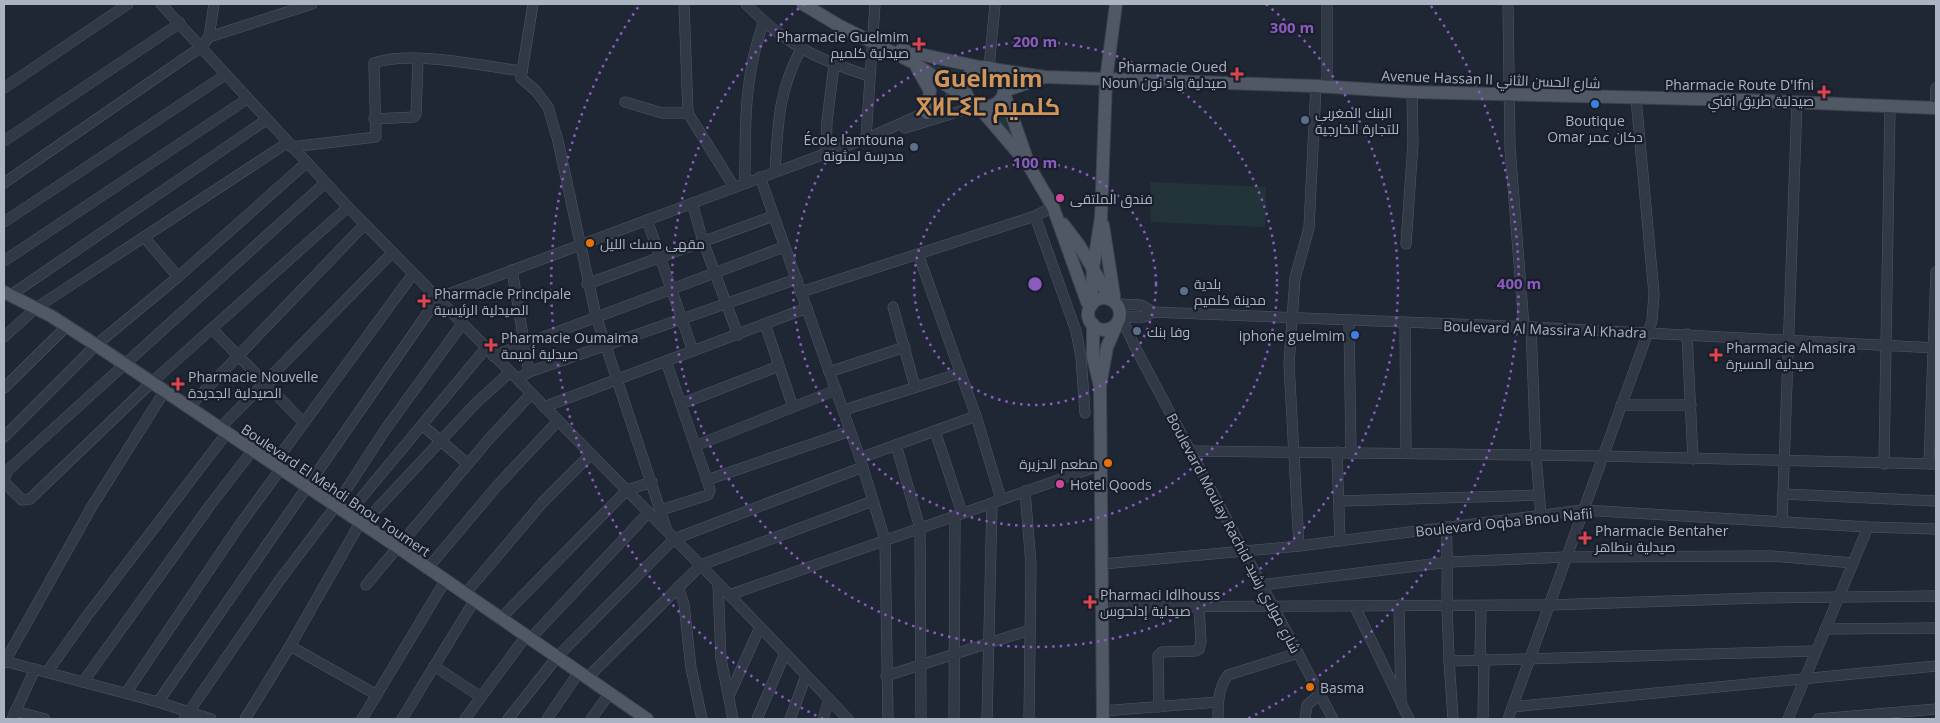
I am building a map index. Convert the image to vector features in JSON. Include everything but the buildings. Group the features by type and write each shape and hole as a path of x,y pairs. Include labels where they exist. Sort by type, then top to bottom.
{"main road":[{"path":"803,4 838,25 914,64 975,104 985,107 996,104 1004,92"},
{"path":"1115,316 1100,329 1093,324 1089,317 1093,268 1101,218 1106,80 1116,4"},
{"name":"Avenue Hassan II شارع الحسن الثاني","path":"874,42 919,55 1045,77 1412,92 1797,102 1936,108"},
{"path":"914,64 930,91 927,113"},
{"path":"1029,166 1004,92 1002,78 988,68 974,71 967,79 965,89 975,104 1029,166 1053,207 1060,221 1090,308"},
{"name":"Avenue Hassan II شارع الحسن الثاني","path":"1004,92 1045,77"},
{"path":"1101,218 1115,316 1100,386 1103,715"},
{"path":"1060,221 1080,245 1115,316"},
{"name":"Boulevard El Mehdi Bnou Toumert","path":"6,293 36,308 96,345 347,516 399,548 645,719"},
{"path":"1090,308 1100,299 1115,316"},
{"path":"1093,324 1093,357 1100,386"}],"street":[{"path":"4,88 128,4"},
{"path":"161,4 289,145 364,224 701,565 848,719"},
{"path":"4,183 201,47 209,37 214,4"},
{"path":"209,37 298,6 312,4"},
{"path":"533,4 522,71 523,82 536,91 548,107 558,141 587,284 596,316 671,535"},
{"path":"684,4 688,113 734,187"},
{"path":"746,4 764,21 801,49 834,65 869,76"},
{"path":"868,137 869,76 874,42 875,4"},
{"path":"988,68 995,4"},
{"path":"1298,546 1295,452 1290,414 1289,372 1294,278 1309,228 1327,4"},
{"path":"1508,4 1508,95 1512,183 1527,327 1541,515"},
{"path":"745,183 748,79 755,45 764,21"},
{"path":"4,141 180,23"},
{"path":"775,172 778,123 784,85 801,49"},
{"path":"4,337 36,308 289,145 376,137 374,119 374,63 418,59 522,71"},
{"path":"374,119 414,117 416,114 418,59"},
{"path":"826,153 827,121 834,65"},
{"path":"4,222 225,75"},
{"path":"158,702 305,487 438,298 760,178 927,113 942,105 957,93 967,79"},
{"path":"1936,88 1936,108"},
{"path":"1406,244 1413,143 1412,92"},
{"path":"1508,719 1620,404 1652,321 1654,294 1636,98"},
{"path":"4,261 247,99"},
{"path":"624,102 662,113 688,113"},
{"path":"1782,522 1797,102"},
{"path":"868,137 951,114 975,104"},
{"path":"1884,464 1890,106"},
{"path":"6,293 266,120"},
{"path":"4,437 96,345 178,277 306,163"},
{"path":"760,178 772,216 844,410 885,540 888,719"},
{"path":"325,183 124,364 5,475 22,500 30,499 75,458 151,383 213,330 348,207"},
{"path":"692,203 703,241 738,334"},
{"path":"801,292 1035,216 1053,207"},
{"path":"587,284 772,216"},
{"path":"1035,216 1076,331 1081,357 1085,413"},
{"path":"647,220 693,351"},
{"path":"188,408 292,302 364,224"},
{"path":"144,237 178,277"},
{"path":"347,516 422,425 489,352 524,343 784,247"},
{"path":"47,672 223,431 266,383 392,252"},
{"path":"918,254 976,416 997,501 988,643 987,719"},
{"path":"512,270 529,372"},
{"path":"1190,451 1602,456 1933,464 1936,272"},
{"path":"126,693 241,523 304,424 413,274"},
{"path":"245,719 361,524 440,442 513,376 796,279"},
{"name":"Boulevard Al Massira Al Khadra","path":"1115,316 1141,305 1153,312"},
{"path":"544,407 806,308"},
{"path":"893,308 915,387"},
{"name":"Boulevard Al Massira Al Khadra","path":"1115,316 1140,317 1153,312 1349,322 1687,334 1934,348"},
{"name":"Boulevard Moulay Rachid شارع مولاي رشيد","path":"1115,316 1129,332 1135,347 1333,719"},
{"name":"Boulevard Moulay Rachid شارع مولاي رشيد","path":"1115,316 1127,339 1135,347"},
{"path":"1129,332 1134,321 1140,317"},
{"path":"1349,322 1350,453"},
{"path":"186,715 279,581 335,507 385,430 462,324"},
{"path":"765,324 792,407"},
{"path":"1405,324 1406,453"},
{"path":"4,388 67,326"},
{"path":"213,330 304,424"},
{"path":"1687,334 1693,459"},
{"path":"830,372 905,347"},
{"path":"661,510 708,494 710,490 666,361"},
{"path":"681,404 779,366"},
{"path":"844,410 961,373"},
{"path":"696,446 836,390"},
{"path":"164,392 91,508 4,662 158,702 186,715 211,719"},
{"path":"366,585 468,464 531,394"},
{"path":"1620,404 1690,405"},
{"path":"508,719 557,657 671,535 862,463 896,445 976,416"},
{"path":"428,569 496,486 558,421"},
{"path":"422,425 468,464"},
{"path":"707,480 850,431"},
{"path":"935,431 958,514 954,719"},
{"path":"896,445 920,528 922,603 921,719"},
{"path":"83,682 211,504 252,451"},
{"path":"1337,452 1340,541"},
{"path":"402,719 434,666 469,597 543,502 591,454"},
{"path":"729,595 1101,465"},
{"path":"500,619 627,490 652,482"},
{"path":"1025,491 1030,564 1029,719"},
{"path":"1782,494 1936,501"},
{"path":"1339,501 1539,495"},
{"path":"547,719 583,675 701,565 873,501"},
{"name":"Boulevard Oqba Bnou Nafii","path":"1103,564 1298,546 1583,510 1868,527 1936,529"},
{"path":"465,719 528,638 649,512"},
{"path":"1446,527 1449,562 1447,605 1449,661 1453,719"},
{"path":"1788,719 1868,527"},
{"path":"1261,585 1449,562 1566,557 1771,556 1853,563"},
{"path":"362,719 445,581"},
{"path":"718,583 721,659 733,719"},
{"path":"678,587 684,604 691,668 702,719"},
{"path":"1102,607 1549,606 1936,596"},
{"path":"1399,605 1401,703"},
{"path":"1481,606 1483,719"},
{"path":"1159,706 1158,656 1162,652 1195,651 1199,649 1201,642 1200,607"},
{"path":"1355,607 1409,719"},
{"path":"729,696 760,627"},
{"path":"1825,629 1936,628"},
{"path":"886,676 1030,630"},
{"path":"290,646 377,695"},
{"path":"1449,661 1816,651"},
{"path":"757,719 785,653"},
{"path":"1218,719 1218,702 1223,681 1228,675 1298,653"},
{"path":"434,666 481,697"},
{"path":"1512,707 1936,666"},
{"path":"35,669 14,715 45,719"},
{"path":"790,719 806,676"},
{"path":"591,719 610,693"},
{"path":"1305,719 1307,705 1320,694"},
{"path":"823,719 829,699"},
{"path":"1103,715 1159,706 1218,702"},
{"path":"1818,719 1936,709"}],"shaded area":[{"path":"912,60 970,73 958,88"},
{"path":"1006,108 1018,145 993,116"},
{"path":"1150,182 1266,187 1265,227 1151,222"}],"place":[{"name":"Pharmacie Guelmim صيدلية كلميم","path":"919,44"},
{"name":"Pharmacie Oued Noun صيدلية واد نون","path":"1237,74"},
{"name":"Pharmacie Route D'Ifni صيدلية طريق إفني","path":"1824,92"},
{"name":"Boutique Omar دكان عمر","path":"1595,104"},
{"name":"البنك المغربي للتجارة الخارجية","path":"1305,120"},
{"name":"École lamtouna مدرسة لمثونة","path":"914,147"},
{"name":"فندق الملتقى","path":"1060,198"},
{"name":"مقهى مسك الليل","path":"590,243"},
{"name":"بلدية مدينة كلميم","path":"1184,291"},
{"name":"Pharmacie Principale الصيدلية الرئيسية","path":"424,301"},
{"name":"وفا بنك","path":"1137,331"},
{"name":"iphone guelmim","path":"1355,335"},
{"name":"Pharmacie Oumaima صيدلية أميمة","path":"491,345"},
{"name":"Pharmacie Almasira صيدلية المسيرة","path":"1716,355"},
{"name":"Pharmacie Nouvelle الصيدلية الجديدة","path":"178,384"},
{"name":"مطعم الجزيرة","path":"1108,463"},
{"name":"Hotel Qoods","path":"1060,484"},
{"name":"Pharmacie Bentaher صيدلية بنطاهر","path":"1585,538"},
{"name":"Pharmaci Idlhouss صيدلية إدلحوس","path":"1090,602"},
{"name":"Basma","path":"1310,687"}],"district":[{"name":"Guelmim ⴳⵍⵎⵉⵎ كلميم","path":"988,91"}]}
